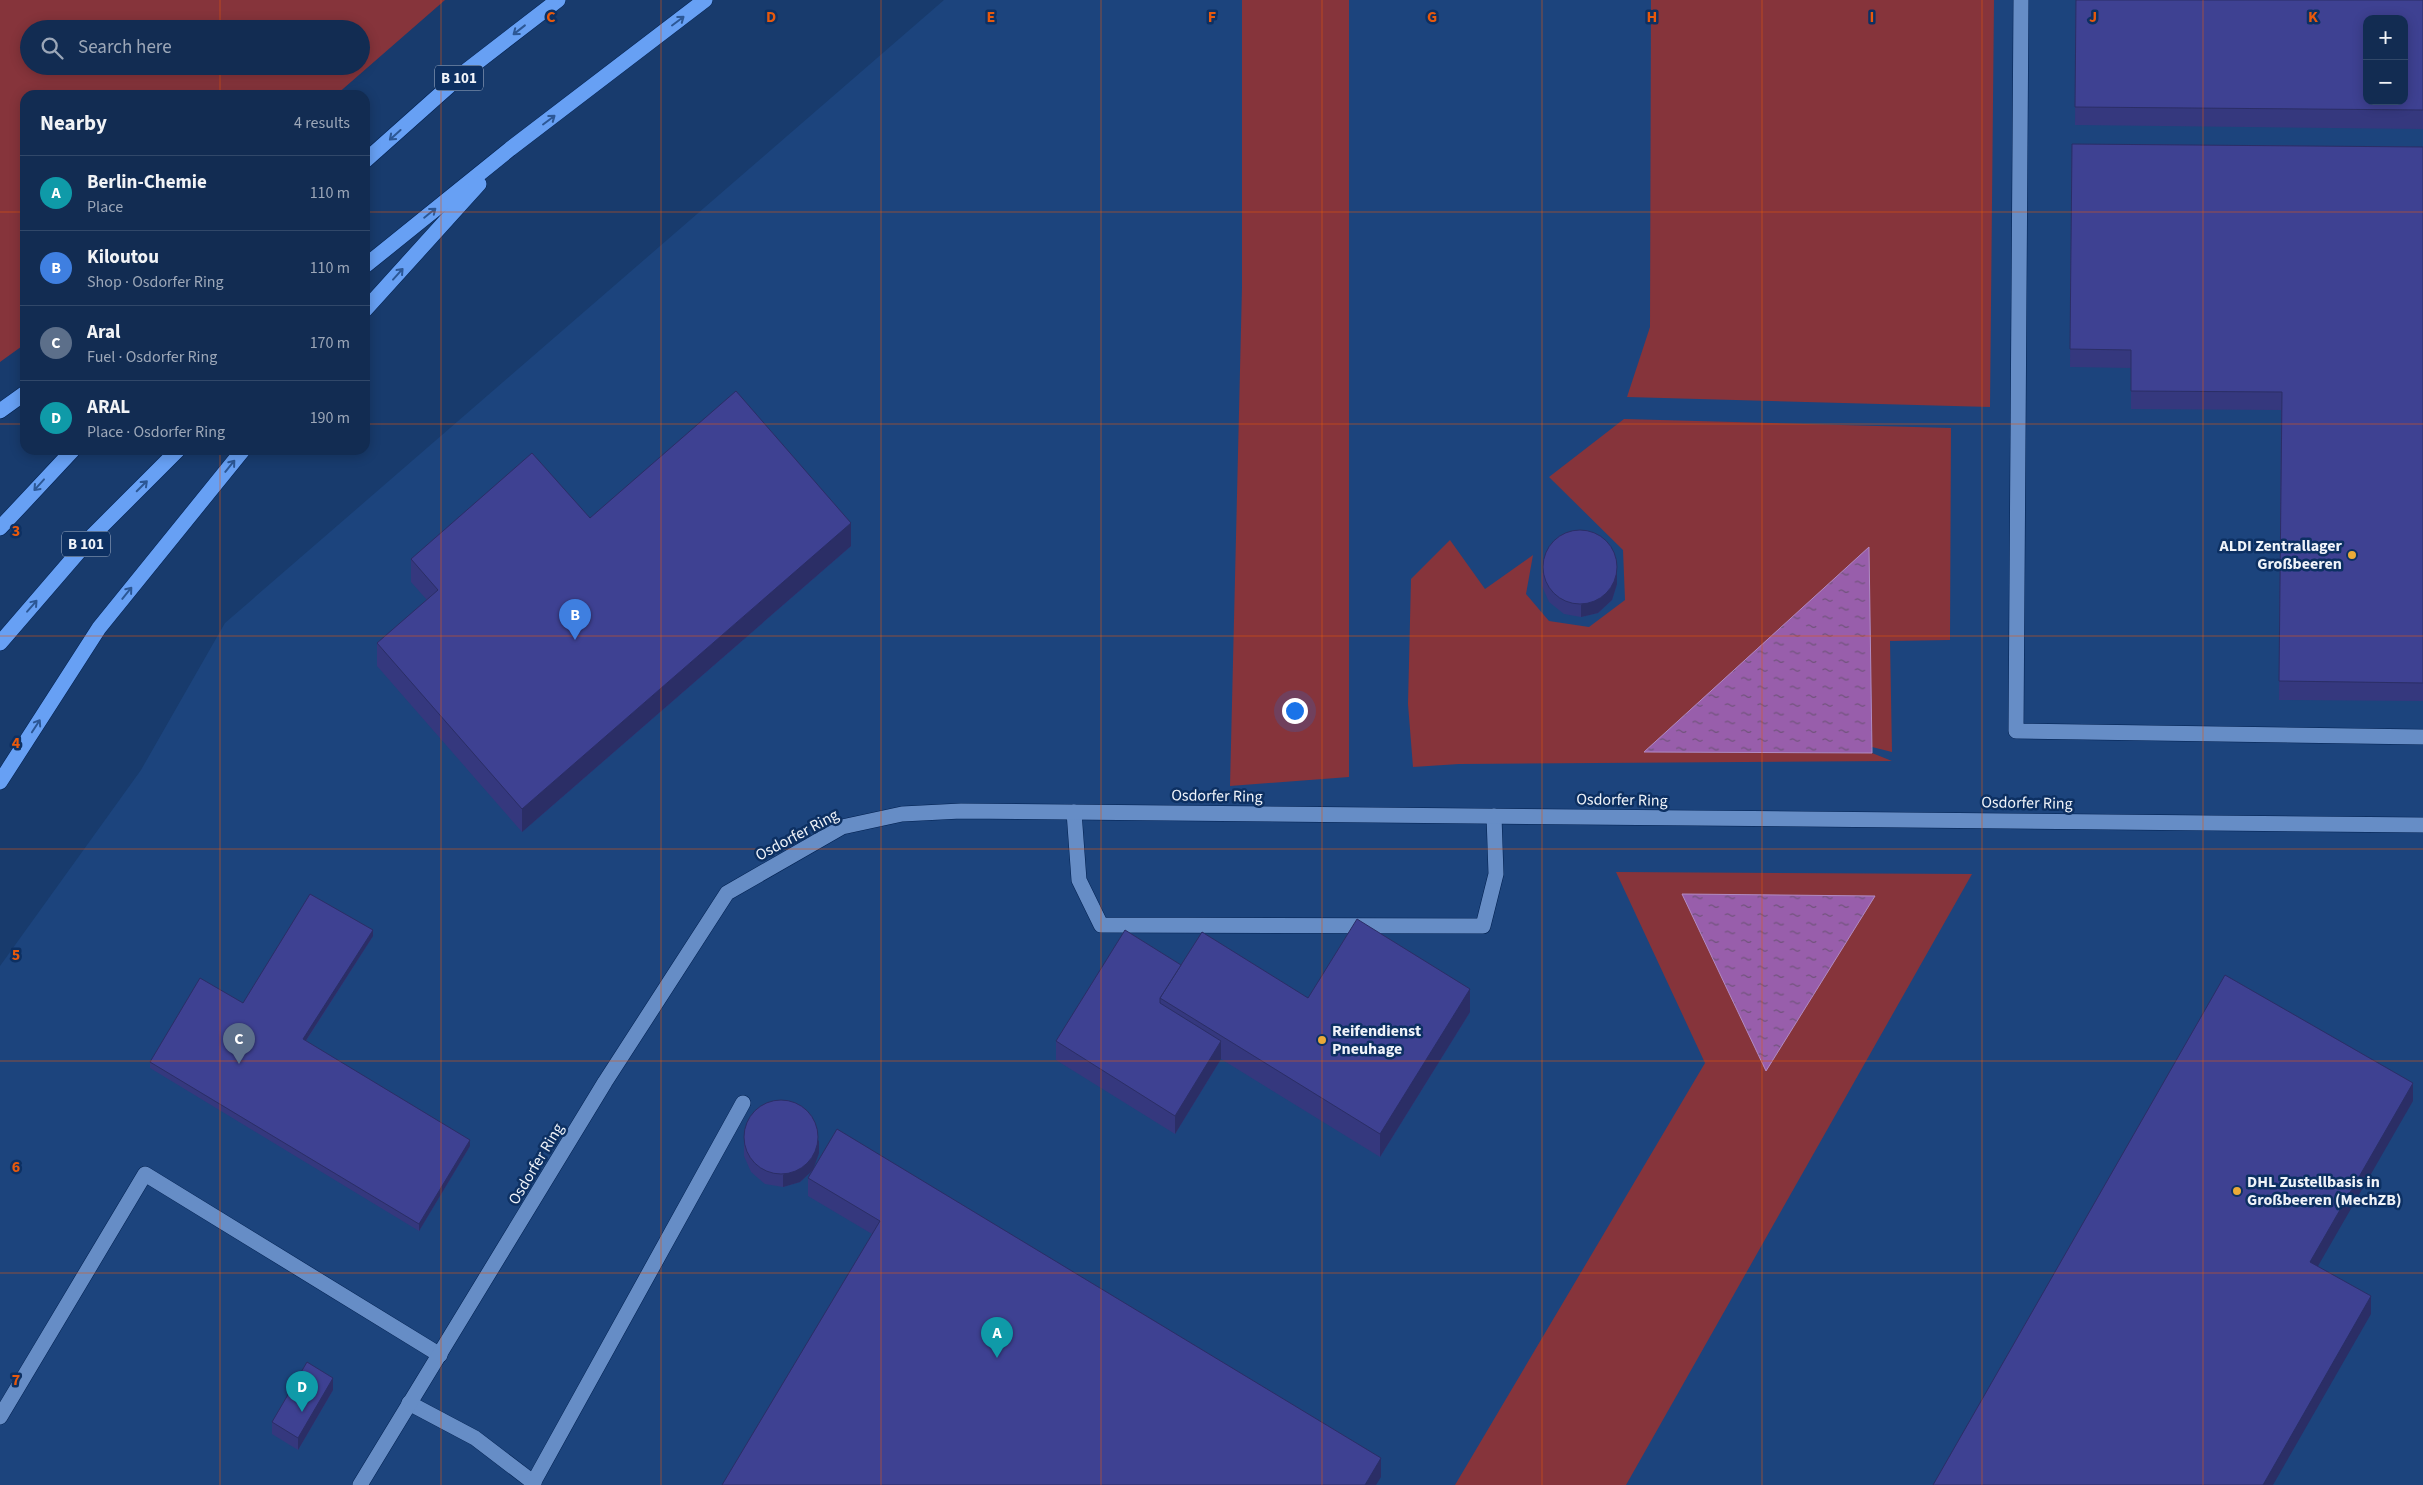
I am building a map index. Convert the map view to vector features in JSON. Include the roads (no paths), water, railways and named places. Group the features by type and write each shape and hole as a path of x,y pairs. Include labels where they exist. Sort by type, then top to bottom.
{"highway":[{"name":"B 101","path":"370,157 466,71 558,0"},
{"path":"370,262 510,149 705,0"},
{"path":"370,304 510,149"},
{"path":"0,411 20,397"},
{"path":"0,528 68,455"},
{"name":"B 101","path":"0,643 94,534 173,455"},
{"path":"0,782 99,628 239,455"}],"street":[{"path":"2021,0 2016,731 2423,737"},
{"name":"Osdorfer Ring","path":"360,1485 606,1082 727,893 842,827 902,814 961,811 2423,825"},
{"path":"1074,812 1079,880 1101,926 1483,926 1496,874 1494,816"},
{"path":"409,1403 475,1438 533,1484 743,1103"},
{"path":"0,1417 144,1174 440,1355"}],"water":[{"path":"1869,547 1872,753 1644,752"},
{"path":"1682,894 1875,896 1766,1071"}],"place":[{"name":"ALDI Zentrallager Großbeeren","path":"2352,555"},
{"name":"Kiloutou","path":"575,640"},
{"name":"Reifendienst Pneuhage","path":"1322,1040"},
{"name":"Aral","path":"239,1064"},
{"name":"DHL Zustellbasis in Großbeeren (MechZB)","path":"2237,1191"},
{"name":"Berlin-Chemie","path":"997,1358"},
{"name":"ARAL","path":"302,1412"}]}
